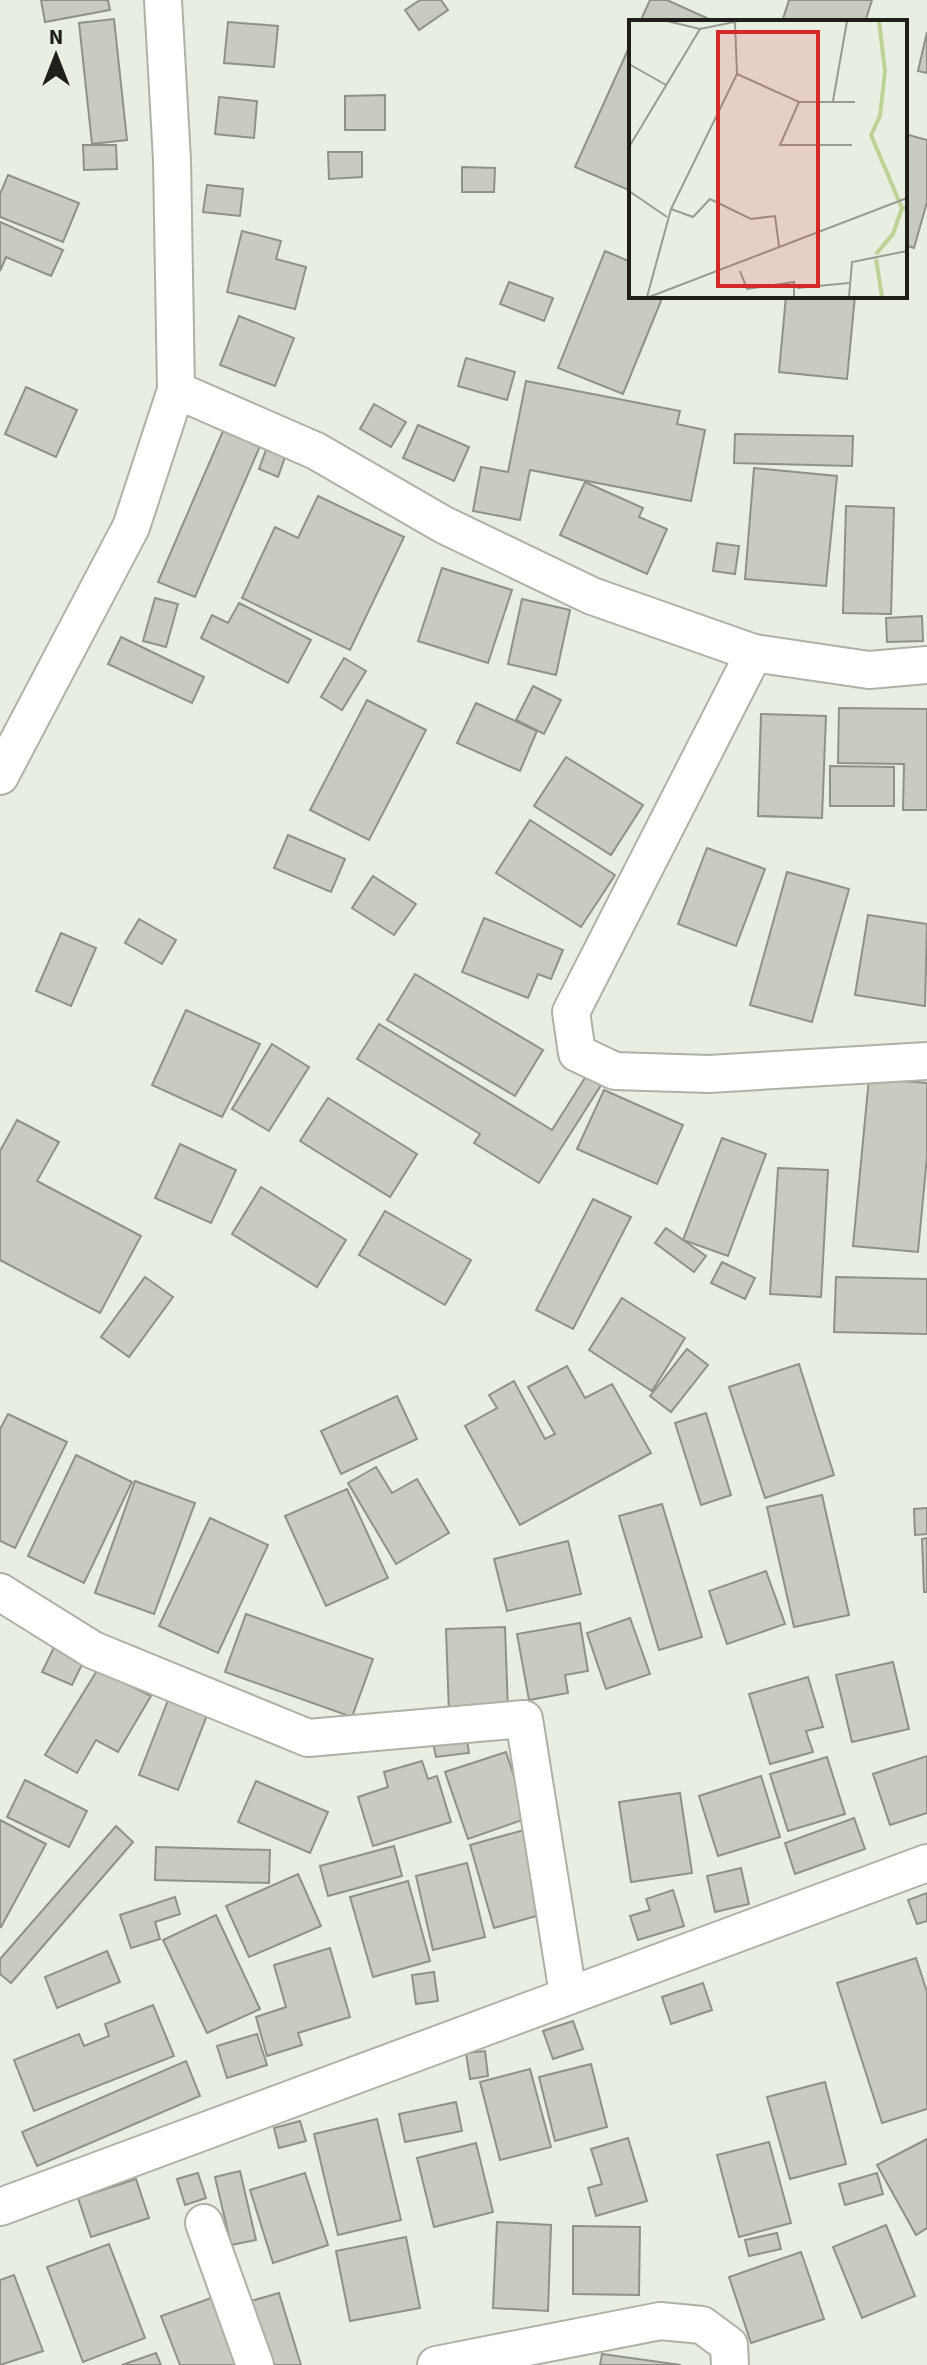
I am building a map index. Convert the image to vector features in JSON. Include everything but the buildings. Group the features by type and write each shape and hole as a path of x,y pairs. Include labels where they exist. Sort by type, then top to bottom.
{"street":[{"path":"0,776 131,527 176,390 172,160 163,0"},
{"path":"176,390 316,451 444,525 592,596 754,653 869,670 927,665"},
{"path":"754,653 571,1012 577,1053 615,1071 709,1074 927,1061"},
{"path":"0,1592 93,1650 308,1738 524,1719 568,1994"},
{"path":"0,2207 927,1863"},
{"path":"204,2223 255,2365"},
{"path":"436,2365 660,2321 702,2325 729,2345 730,2365"}]}
